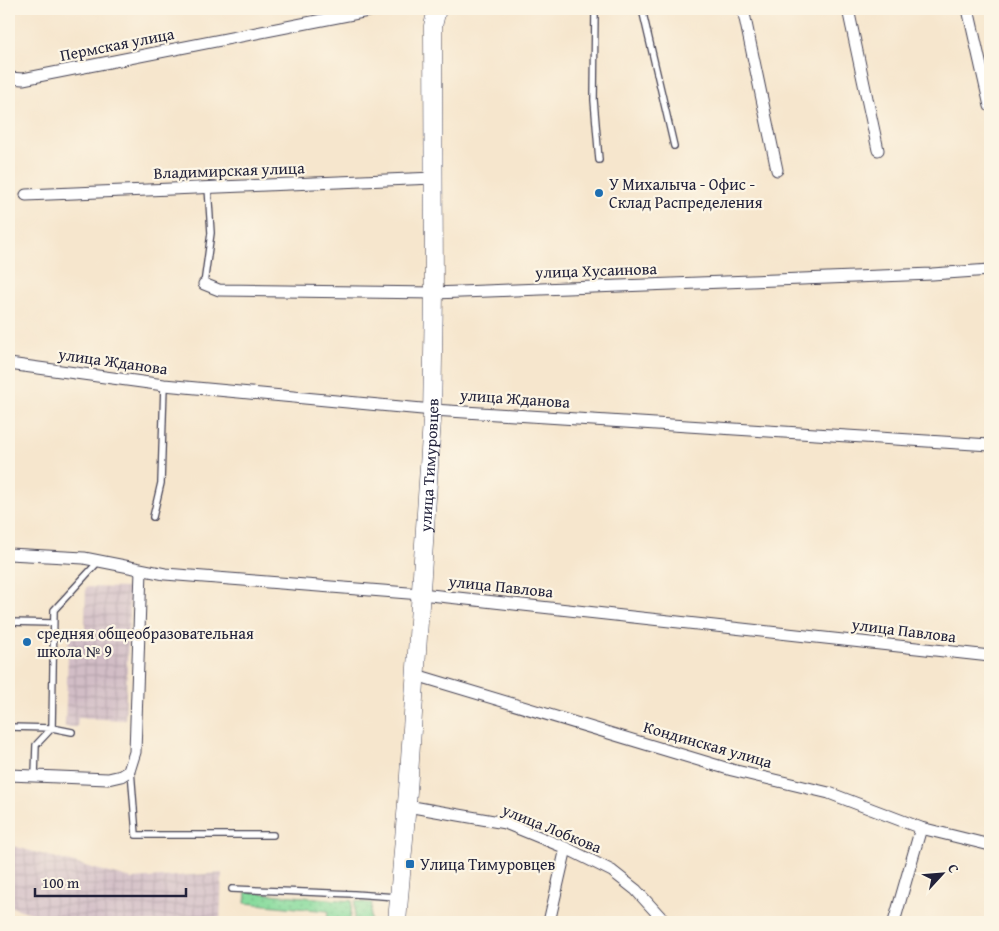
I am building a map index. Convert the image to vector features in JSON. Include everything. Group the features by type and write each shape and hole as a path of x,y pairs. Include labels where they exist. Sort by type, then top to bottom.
{"main road":[{"name":"улица Тимуровцев","path":"397,922 422,594 433,410 433,26 437,9"}],"street":[{"name":"Пермская улица","path":"9,78 23,79 378,9"},
{"path":"743,9 777,170"},
{"path":"848,9 878,150"},
{"path":"968,9 990,106"},
{"name":"Владимирская улица","path":"26,195 434,178"},
{"name":"улица Хусаинова","path":"204,284 219,290 434,293 932,274 990,270"},
{"name":"улица Жданова","path":"9,364 164,385 433,410 990,445"},
{"name":"улица Павлова","path":"9,554 84,558 165,574 422,594 990,656"},
{"path":"9,775 108,779 127,774 131,768 136,737 141,570"},
{"name":"Кондинская улица","path":"416,674 732,770 829,793 921,828 990,845"},
{"name":"улица Лобкова","path":"407,806 505,823 566,848 612,871 636,890 664,922"},
{"path":"894,922 921,828"},
{"path":"549,922 566,848"}],"lane":[{"path":"595,9 594,100 599,160"},
{"path":"642,9 674,146"},
{"path":"204,284 211,233 208,187"},
{"path":"153,516 161,483 164,385"},
{"path":"35,776 36,745 52,728 54,610 99,561"},
{"path":"9,622 54,623"},
{"path":"9,727 52,728 72,732"},
{"path":"131,768 136,835 272,835"},
{"path":"232,889 354,894 398,898"}],"shaded area":[{"path":"86,587 130,588 125,720 78,718 77,727 65,727 69,631 85,631"},
{"path":"9,845 132,879 222,873 220,922 59,922 9,906"}],"green space":[{"path":"246,892 352,901 350,922 327,922 328,911 245,903"},
{"path":"355,901 372,903 370,922 354,922"}],"place":[{"name":"У Михалыча - Офис - Склад Распределения","path":"599,193"},
{"name":"средняя общеобразовательная школа № 9","path":"27,642"},
{"name":"Улица Тимуровцев","path":"410,864"}]}
